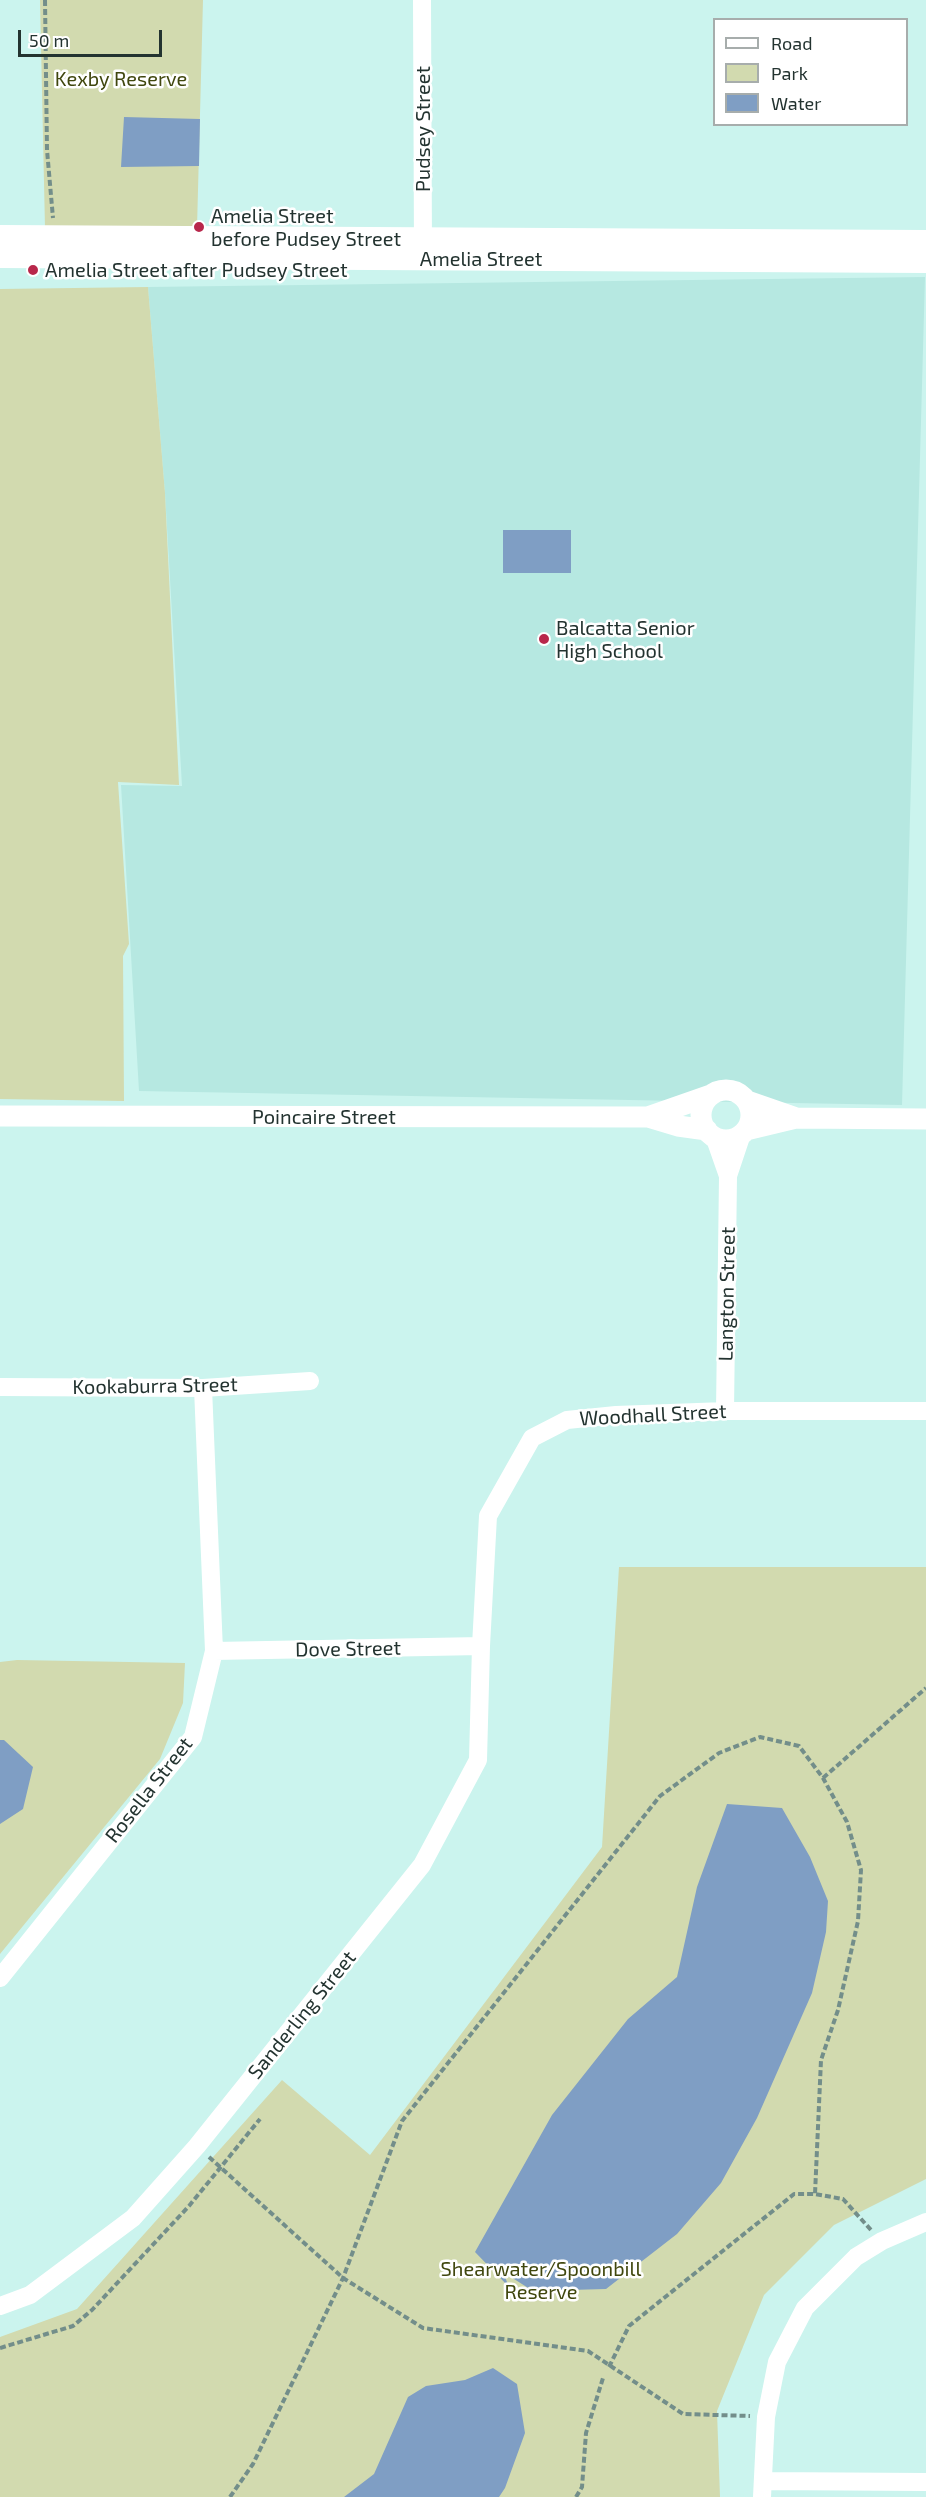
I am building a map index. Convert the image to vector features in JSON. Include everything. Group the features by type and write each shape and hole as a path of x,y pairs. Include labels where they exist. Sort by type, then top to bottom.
{"main road":[{"name":"Amelia Street","path":"0,237 926,261"},
{"name":"Amelia Street","path":"0,256 926,242"}],"street":[{"name":"Pudsey Street","path":"422,0 423,249"},
{"path":"796,1118 747,1101 731,1090 722,1090 711,1095 702,1111 703,1121 710,1133 729,1139 744,1132 796,1118 926,1119"},
{"name":"Poincaire Street","path":"648,1117 711,1095"},
{"path":"744,1132 751,1114 747,1101"},
{"name":"Poincaire Street","path":"0,1116 648,1117 710,1133"},
{"name":"Langton Street","path":"725,1411 728,1176 744,1132"},
{"name":"Langton Street","path":"710,1133 728,1176"},
{"name":"Kookaburra Street","path":"0,1387 203,1388 310,1381"},
{"name":"Rosella Street","path":"0,1978 193,1737 214,1651 203,1388"},
{"name":"Woodhall Street","path":"481,1646 488,1516 532,1438 567,1420 616,1415 725,1411 926,1411"},
{"name":"Dove Street","path":"214,1651 481,1646"},
{"name":"Sanderling Street","path":"0,2306 30,2295 133,2218 197,2146 422,1865 478,1760 481,1646"},
{"path":"926,2222 882,2241 856,2257 805,2308 777,2362 765,2417 763,2489 926,2482"}],"path":[{"path":"45,0 47,150 53,215"},
{"path":"823,1778 926,1688"},
{"path":"230,2497 253,2464 343,2278 402,2121 660,1796 719,1753 760,1737 799,1746 823,1778 847,1822 861,1870 858,1921 838,2010 821,2060 815,2194"},
{"path":"0,2348 73,2326 92,2310 189,2206 260,2119"},
{"path":"197,2146 343,2278 423,2328 588,2350 609,2367 683,2414 765,2417"},
{"path":"609,2367 629,2326 794,2194 815,2194 843,2199 882,2241"},
{"path":"576,2497 582,2487 586,2433 603,2378"}],"shaded area":[{"name":"Balcatta Senior High School","path":"925,277 902,1105 139,1091 121,785 182,786 165,493 148,287"}],"green space":[{"name":"Kexby Reserve","path":"40,0 203,0 197,228 45,228"},
{"path":"148,287 165,493 179,785 118,782 129,944 123,956 124,1101 0,1099 0,289"},
{"name":"Shearwater/Spoonbill Reserve","path":"619,1567 926,1567 926,2179 834,2225 764,2295 717,2411 720,2497 0,2497 0,2337 77,2309 282,2080 370,2155 602,1847"},
{"path":"17,1660 185,1663 183,1703 160,1759 0,1954 0,1662"}],"water":[{"path":"124,117 200,119 199,166 121,167"},
{"path":"503,530 571,530 571,573 503,573"},
{"path":"0,1740 4,1740 33,1767 23,1809 0,1824"},
{"path":"727,1804 782,1808 810,1857 828,1901 826,1932 812,1993 757,2118 721,2183 677,2234 606,2289 533,2291 503,2272 509,2287 475,2252 552,2115 628,2019 677,1977 697,1887"},
{"path":"493,2368 517,2384 525,2433 505,2488 499,2497 344,2497 374,2474 408,2397 426,2386 465,2380"}],"place":[{"name":"Amelia Street before Pudsey Street","path":"199,227"},
{"name":"Amelia Street after Pudsey Street","path":"33,270"},
{"name":"Balcatta Senior High School","path":"544,639"}]}
